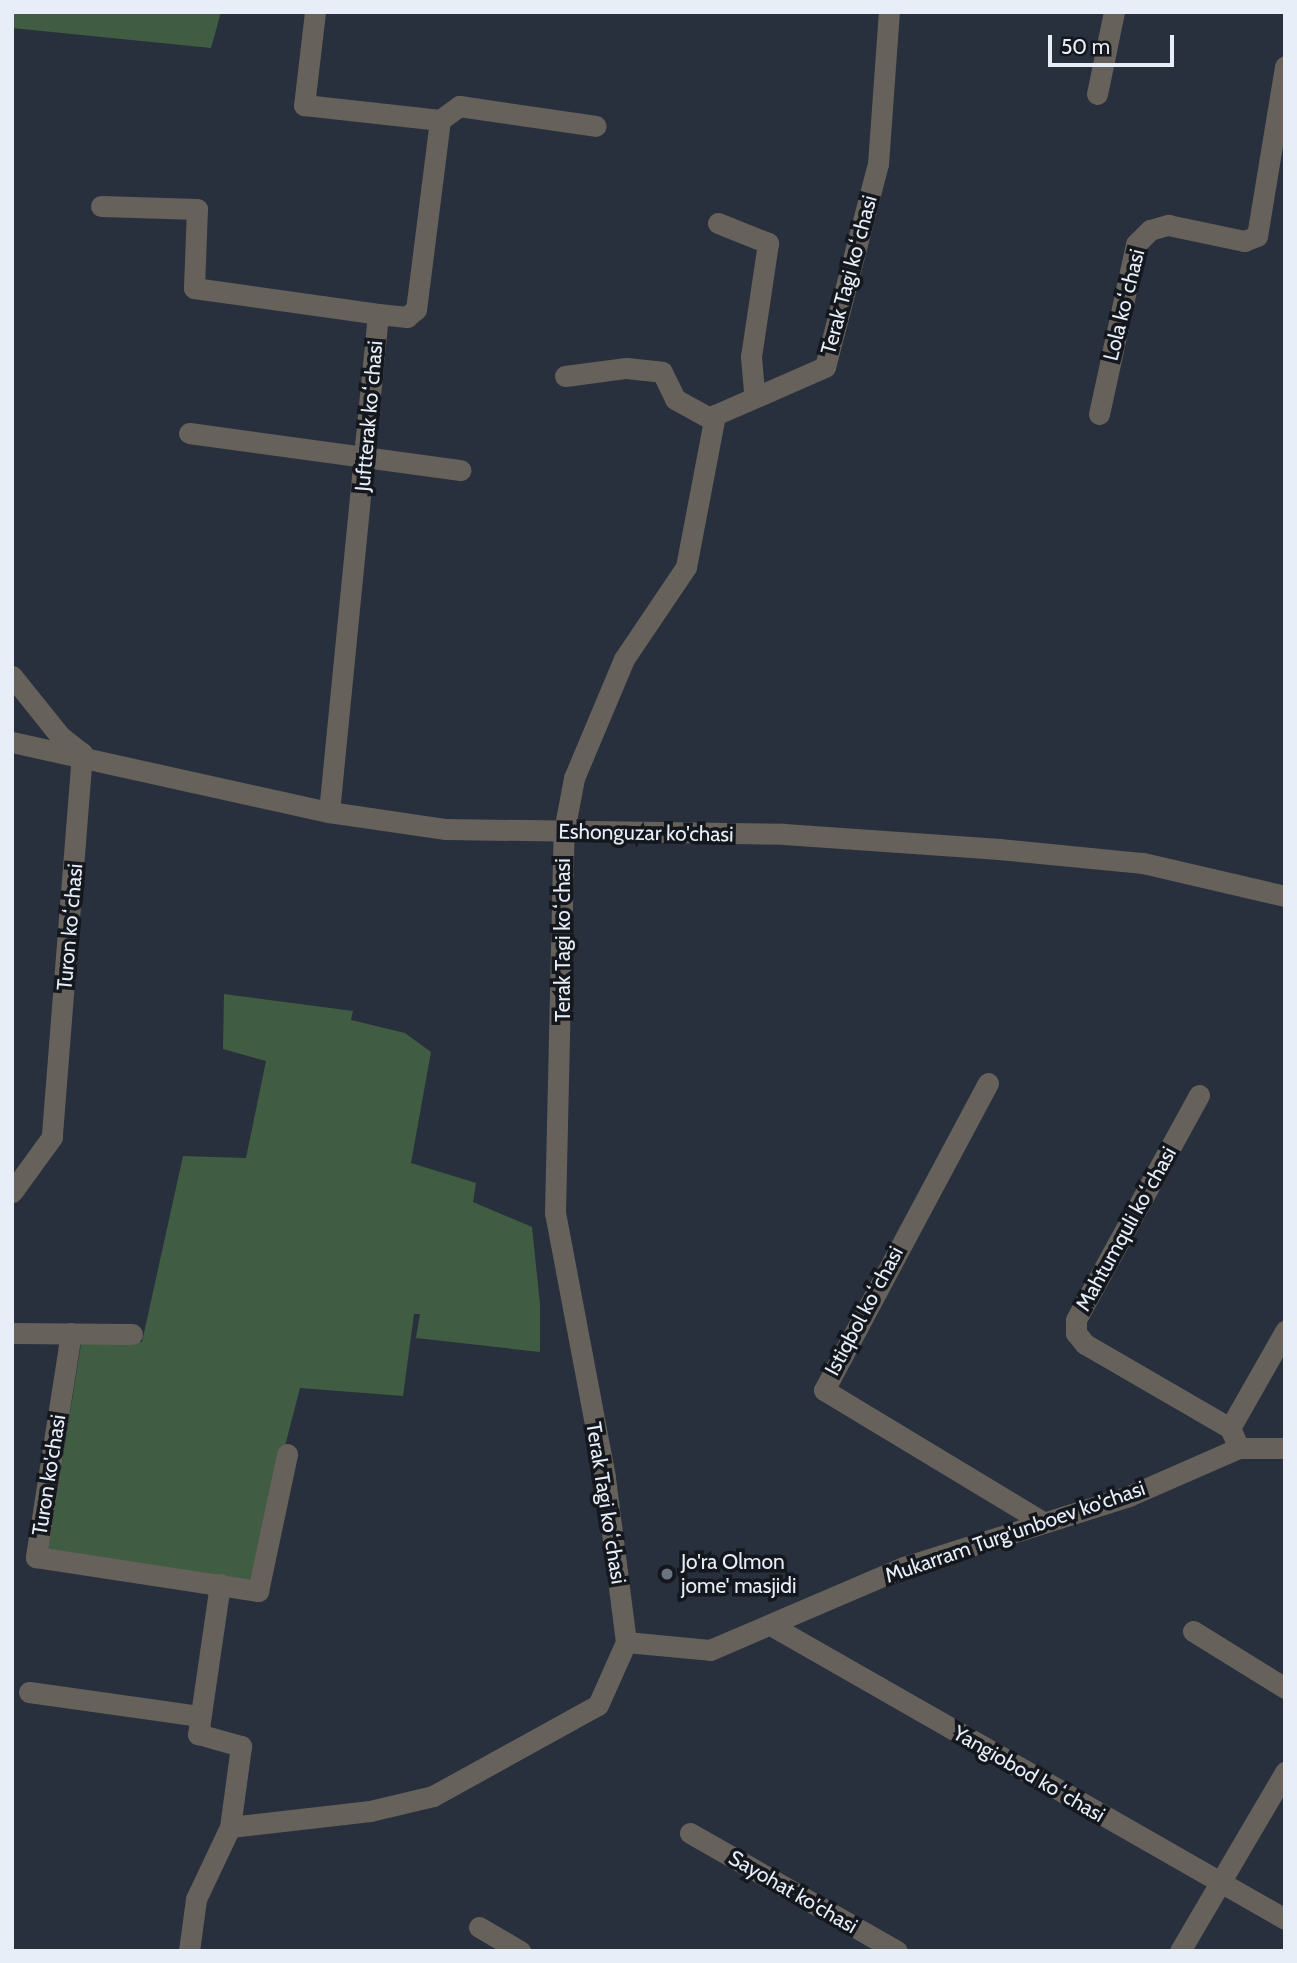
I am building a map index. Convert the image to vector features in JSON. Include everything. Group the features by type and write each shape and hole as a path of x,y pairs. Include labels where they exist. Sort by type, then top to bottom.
{"street":[{"path":"315,12 304,105 440,120 459,106 596,126"},
{"name":"Terak Tagi koʻchasi","path":"626,1642 606,1478 555,1213 564,831 574,778 624,659 686,567 713,419 754,394 825,367 878,164 889,12"},
{"path":"1097,94 1114,12"},
{"name":"Lola koʻchasi","path":"1099,414 1136,244 1150,230 1168,225 1244,241 1257,236 1285,66"},
{"name":"Juftterak koʻchasi","path":"329,812 367,454 378,314 407,317 416,309 440,120"},
{"path":"101,206 197,209 194,288 378,314"},
{"path":"718,223 760,236 769,248 751,357 754,394"},
{"path":"565,376 626,368 662,372 675,399 713,419"},
{"path":"189,433 367,454 460,470"},
{"path":"12,676 60,736 82,753"},
{"name":"Eshonguzar ko'chasi","path":"12,742 82,753 329,812 446,829 784,834 1063,855 1143,863 1285,896"},
{"name":"Turon koʻchasi","path":"12,1192 52,1137 82,753"},
{"name":"Istiqbol koʻchasi","path":"988,1083 824,1390 1041,1521"},
{"name":"Mahtumquli koʻchasi","path":"1199,1095 1076,1320 1076,1333 1084,1344 1230,1428"},
{"path":"1239,1448 1230,1428 1285,1331"},
{"path":"12,1333 132,1334"},
{"name":"Turon ko'chasi","path":"71,1333 36,1558 220,1584"},
{"name":"Mukarram Turg'unboev ko'chasi","path":"626,1642 710,1650 774,1627 904,1567 1041,1521 1129,1496 1239,1448 1285,1448"},
{"path":"189,1951 196,1899 230,1827 241,1746 198,1734 220,1584 258,1591 287,1454"},
{"name":"Yangiobod koʻchasi","path":"774,1627 1285,1919"},
{"path":"1193,1631 1285,1688"},
{"path":"230,1827 370,1811 433,1796 598,1705 626,1642"},
{"path":"29,1692 200,1716"},
{"path":"1180,1951 1285,1772"},
{"name":"Sayohat ko'chasi","path":"690,1833 897,1951"},
{"path":"479,1927 520,1951"}],"green space":[{"path":"12,12 221,12 211,48 12,28"},
{"path":"224,994 353,1011 351,1020 405,1033 431,1052 411,1163 476,1183 473,1202 532,1227 540,1304 540,1352 416,1338 420,1314 414,1314 403,1396 300,1388 250,1581 48,1550 81,1344 142,1342 183,1156 246,1158 266,1061 223,1049"}],"place":[{"name":"Jo'ra Olmon jome' masjidi","path":"667,1574"}]}
